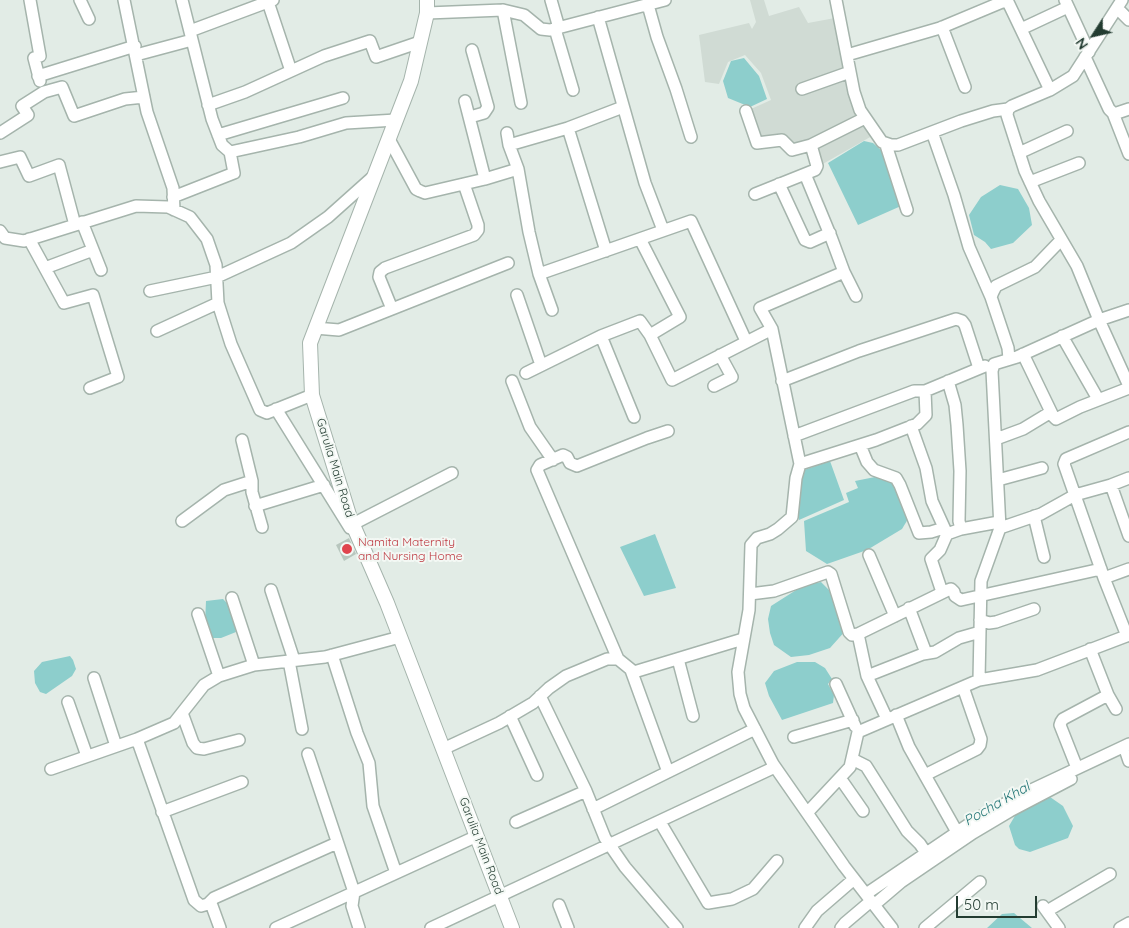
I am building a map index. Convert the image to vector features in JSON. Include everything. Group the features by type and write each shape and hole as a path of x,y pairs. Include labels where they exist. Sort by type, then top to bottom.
{"street":[{"path":"30,0 40,56 34,58 44,92"},
{"path":"80,0 89,19"},
{"path":"124,0 147,112 173,188 174,210"},
{"path":"173,198 234,173 230,152 222,145 208,105 182,0"},
{"path":"551,0 573,90"},
{"path":"427,6 476,6 503,10 524,15 542,29 550,30 598,18 624,5 648,4 665,0"},
{"path":"836,0 850,72 860,110 882,142 898,145 985,114 1008,109 1050,90 1073,76 1119,4 1129,20"},
{"path":"847,55 942,27 1007,0 1050,90"},
{"path":"38,76 191,35 270,1 291,71"},
{"path":"648,4 656,37 676,89 691,137"},
{"path":"1021,29 1066,4 1109,109 1113,113 1129,151"},
{"name":"Garulia Main Road","path":"427,6 411,81 310,343 312,395 355,529 400,637 512,928"},
{"path":"503,10 521,104"},
{"path":"598,18 645,183 663,230"},
{"path":"942,27 965,88"},
{"path":"208,105 244,92 324,56 370,41 376,56 420,42"},
{"path":"470,117 484,113 488,107 472,50"},
{"path":"802,89 850,72"},
{"path":"0,134 28,115 22,106 44,92 62,87 74,116 125,99 144,97"},
{"path":"218,135 343,98"},
{"path":"465,101 485,179"},
{"path":"552,310 539,274 529,232 518,169 508,139 568,128 623,107"},
{"path":"1008,109 1007,115 1030,182 1077,266 1129,387 1056,419 1023,354"},
{"path":"1113,113 1129,109"},
{"path":"746,111 757,143 782,140 792,150 810,145 865,118"},
{"path":"230,152 299,137 346,123 396,120"},
{"path":"568,128 606,251"},
{"path":"1019,153 1067,130"},
{"path":"932,132 954,195 968,246 990,297 1008,348 1009,358"},
{"path":"388,139 416,189 425,193 518,169"},
{"path":"886,144 907,210"},
{"path":"755,194 817,168 810,145"},
{"path":"0,162 20,157 29,176 59,165 79,224 101,270"},
{"path":"1030,182 1079,163"},
{"path":"805,174 844,272 856,296"},
{"path":"150,292 217,277 291,243 328,217 374,175"},
{"path":"392,309 379,277 380,272 385,268 474,235 478,230 464,184"},
{"path":"779,184 805,240 810,242 830,234"},
{"path":"0,231 5,238 24,241 136,206 168,207 190,217 207,239 216,265 218,303 231,344 260,410 267,413 312,395"},
{"path":"539,274 691,221 746,341"},
{"path":"29,239 64,303 93,295 118,377 90,388"},
{"path":"640,240 680,317 650,335"},
{"path":"990,297 996,286 1035,267 1061,240"},
{"path":"45,268 93,250"},
{"path":"316,328 339,330 508,263"},
{"path":"844,272 760,308 772,329 800,464 796,478 792,517 770,534 757,538 751,545 749,610 738,672 738,683 744,708 775,767 854,879 892,928"},
{"path":"517,295 541,365"},
{"path":"157,331 218,303"},
{"path":"794,436 914,391 925,391 979,368 1023,354 1099,320 1129,310"},
{"path":"782,381 859,351 956,320 962,321 966,325 979,368"},
{"path":"526,373 601,336 640,321 650,335 672,380 772,329"},
{"path":"601,336 634,417"},
{"path":"1062,336 1098,399"},
{"path":"714,386 732,377 720,355"},
{"path":"979,680 981,581 999,525 992,371 994,364"},
{"path":"512,381 530,426 553,460"},
{"path":"948,381 955,405 957,425 960,471 958,521 961,529"},
{"path":"800,464 917,424 926,415 925,391"},
{"path":"276,409 349,527 355,529 452,473"},
{"path":"996,439 1024,429 1051,412"},
{"path":"911,426 926,468 932,500 946,531 940,550 931,559 942,592"},
{"path":"668,432 647,438 577,466 570,463 563,455 540,465 538,474 557,514 618,659 631,670 634,672 743,639"},
{"path":"858,732 979,680 1037,670 1128,635 1103,573 1064,464 1066,458 1129,432"},
{"path":"242,440 252,481 255,506 262,527"},
{"path":"860,445 867,462 874,470 896,478 919,533 999,525 1034,516 1075,495 1129,478"},
{"path":"998,480 1042,468"},
{"path":"182,521 224,490 252,481"},
{"path":"255,506 324,485"},
{"path":"1111,485 1129,536"},
{"path":"1034,516 1044,557"},
{"path":"870,555 895,616"},
{"path":"750,594 774,591 828,572 832,574 849,632 852,635 858,634 951,589 955,596 962,600 1129,569"},
{"path":"271,590 292,661 302,729"},
{"path":"232,598 254,665"},
{"path":"909,608 926,653"},
{"path":"980,620 990,623 996,622 1034,609"},
{"path":"198,614 219,676"},
{"path":"867,676 926,653 934,652 959,638 980,632"},
{"path":"858,634 867,676 958,832"},
{"path":"51,769 137,739 174,723 204,685 219,676 254,665 332,655 400,637"},
{"path":"1090,649 1108,695 1116,709"},
{"path":"332,655 368,764 373,806 396,873"},
{"path":"443,749 499,723 533,702 566,676 608,659 618,659"},
{"path":"678,659 693,716"},
{"path":"631,670 668,772"},
{"path":"94,678 116,746"},
{"path":"807,813 850,767 852,759 858,732 836,684"},
{"path":"925,776 977,749 980,745 981,739 963,687"},
{"path":"1077,768 1060,725 1061,722 1063,718 1108,695"},
{"path":"540,696 586,791 605,838 625,867 677,928"},
{"path":"68,702 87,756"},
{"path":"182,713 193,743 197,748 204,749 240,740"},
{"path":"510,716 537,776"},
{"path":"794,737 852,720"},
{"path":"593,810 755,729"},
{"path":"137,739 194,900 201,906 208,904 214,898 337,843"},
{"path":"841,928 870,900 926,853 978,818 1077,768 1128,752"},
{"path":"870,900 901,882 1002,815 1128,752"},
{"path":"308,754 354,892 352,906 359,928"},
{"path":"852,759 866,766 907,831 926,853"},
{"path":"431,928 775,767"},
{"path":"840,778 863,811"},
{"path":"162,812 242,782"},
{"path":"516,822 586,791"},
{"path":"660,822 708,903 732,899 753,888 776,861"},
{"path":"276,928 477,836"},
{"path":"1059,928 1044,907 1110,874"},
{"path":"804,928 817,911 854,879"},
{"path":"925,928 980,882"},
{"path":"208,904 212,906 220,928"},
{"path":"559,905 568,928"},
{"path":"1120,928 1129,924"}],"shaded area":[{"path":"750,0 764,0 769,16 799,7 808,23 835,18 872,136 821,165 809,144 793,148 785,135 758,143 751,109 771,100 761,73 745,55 728,62 719,84 705,82 699,35 749,23 752,29 756,22"}],"water":[{"path":"744,58 759,76 767,99 750,107 728,98 723,81 731,61"},
{"path":"864,141 873,143 883,152 901,206 858,225 828,163"},
{"path":"1000,185 1018,189 1029,208 1032,225 1013,243 991,249 985,242 974,235 969,215 981,197"},
{"path":"830,461 844,500 799,520 795,497 804,470"},
{"path":"875,477 896,483 908,519 902,529 867,550 827,564 806,551 804,521 849,502 846,493 858,488 855,481"},
{"path":"655,534 676,588 644,596 620,547"},
{"path":"821,582 831,592 847,629 830,648 809,655 791,657 774,645 768,619 771,606 804,585"},
{"path":"223,599 229,605 236,632 221,638 213,638 208,632 205,623 206,601"},
{"path":"70,656 76,669 72,676 46,694 40,692 35,683 34,671 42,662"},
{"path":"797,662 815,662 825,668 832,679 828,684 834,695 833,703 782,720 769,696 765,683 774,671"},
{"path":"1050,797 1063,806 1073,826 1068,838 1030,852 1019,849 1015,845 1009,826 1016,814"},
{"path":"1014,913 1032,928 987,928 1002,914"}],"building":[{"path":"349,538 356,554 344,561 336,545"}],"place":[{"name":"Namita Maternity and Nursing Home","path":"347,549"}],"water label":[{"name":"Pocha Khal","path":"997,804"}]}
